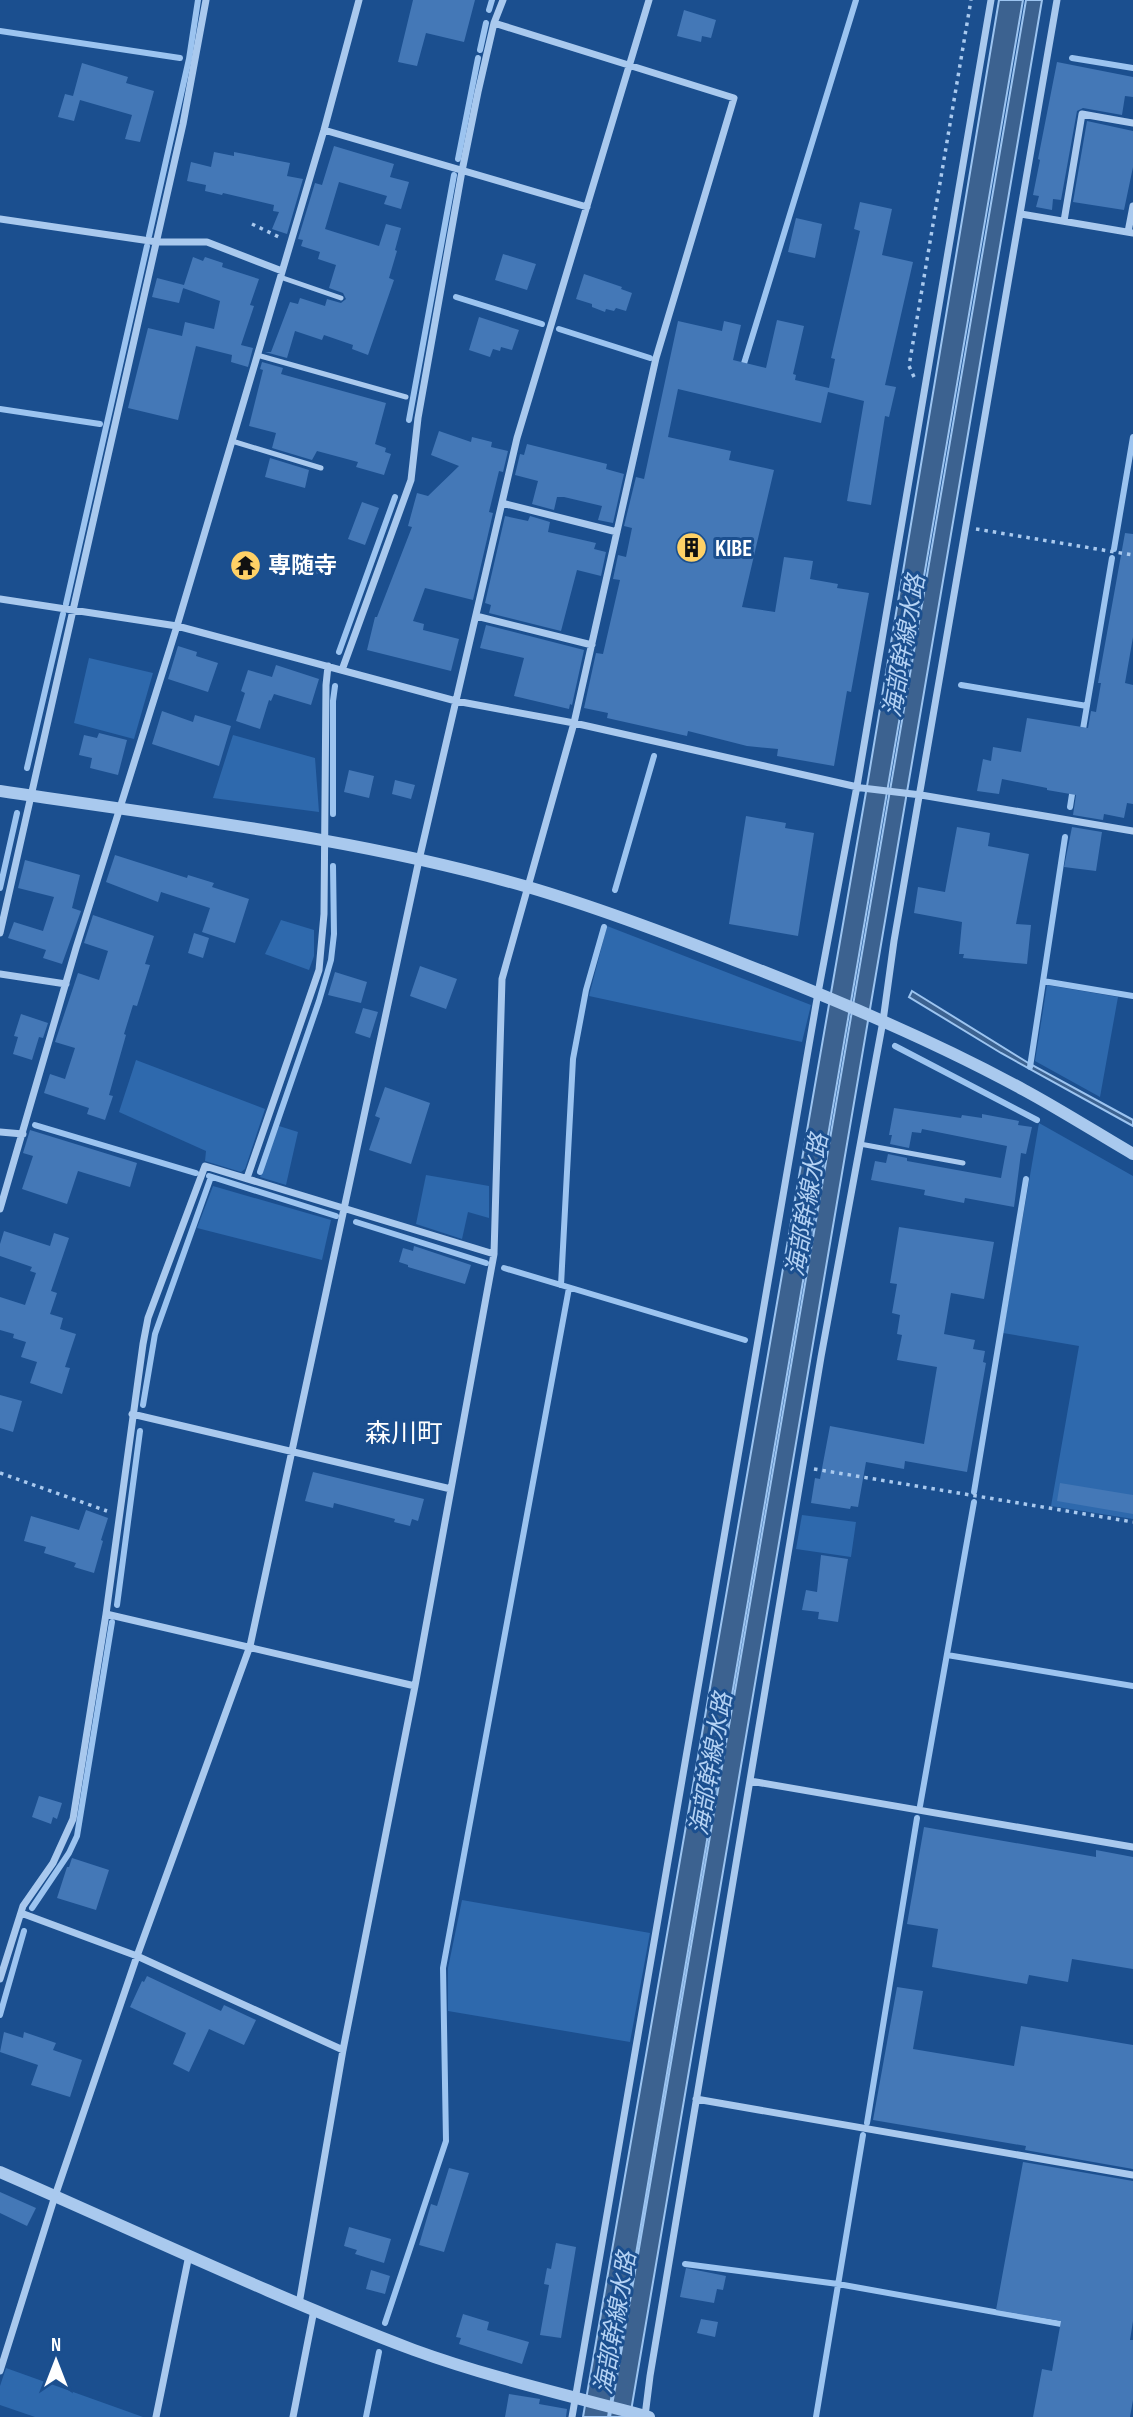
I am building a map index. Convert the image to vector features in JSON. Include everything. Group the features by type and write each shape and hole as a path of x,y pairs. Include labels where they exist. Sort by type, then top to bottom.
{"street":[{"path":"0,933 157,242 206,0"},
{"path":"0,1209 232,441 324,130 359,0"},
{"path":"342,670 411,480 418,418 462,171 494,23 503,0"},
{"path":"0,2371 55,2196 137,1956 250,1646 419,860 516,438 649,0"},
{"path":"572,2417 818,993 859,787 991,0"},
{"path":"0,2172 299,2304 416,2350 645,2416 696,2099 802,1467 860,1144 917,794 967,527 1058,0"},
{"path":"299,2304 343,2050 415,1686 494,1254 502,979 574,723 656,358 734,98 494,23"},
{"path":"1064,221 1082,114 1133,123"},
{"path":"324,130 587,207"},
{"path":"1021,214 1131,232 1133,206"},
{"path":"0,219 157,242 207,242 281,274"},
{"path":"502,502 617,532"},
{"path":"0,599 177,626 456,701 574,723 859,787 917,794 1133,831"},
{"path":"476,616 592,645"},
{"path":"247,1178 319,970 324,914 328,666"},
{"path":"0,791 120,807 324,841 419,860 527,887 690,942 879,1019 1023,1089 1133,1154"},
{"path":"0,974 66,984"},
{"path":"0,1132 23,1134"},
{"path":"0,1979 23,1906 53,1863 73,1819 106,1614 132,1414 148,1318 205,1166 494,1254"},
{"path":"132,1414 451,1489"},
{"path":"106,1614 415,1686"},
{"path":"750,1781 1133,1847"},
{"path":"21,1913 137,1956 343,2050"},
{"path":"696,2099 1133,2175"},
{"path":"156,2417 189,2255"},
{"path":"293,2417 314,2310"}],"lane":[{"path":"281,274 341,298"},
{"path":"257,355 406,397"},
{"path":"232,441 321,468"},
{"path":"860,1144 963,1163"}],"path":[{"path":"924,394 909,366 971,0"},
{"path":"252,225 290,243"},
{"path":"967,527 1133,555"},
{"path":"802,1467 1133,1522"},
{"path":"0,1474 119,1516"}],"shaded area":[{"path":"89,658 153,673 134,739 74,723"},
{"path":"233,735 315,758 319,812 213,798"},
{"path":"281,920 314,930 314,956 309,970 265,954"},
{"path":"607,926 811,1005 802,1042 589,996"},
{"path":"1047,985 1118,997 1100,1097 1035,1061"},
{"path":"136,1060 265,1109 245,1169 241,1172 205,1161 206,1151 119,1112"},
{"path":"1039,1123 1133,1176 1133,1519 1051,1506 1079,1346 1003,1333"},
{"path":"279,1126 298,1132 286,1185 260,1177"},
{"path":"426,1175 489,1186 489,1218 468,1212 462,1239 416,1224"},
{"path":"213,1186 331,1220 322,1260 197,1228"},
{"path":"802,1515 856,1522 851,1557 796,1549"},
{"path":"462,1900 650,1933 630,2042 448,2011 448,1968"},
{"path":"6,2368 143,2417 35,2417 0,2405 0,2386"}],"water":[{"name":"海部幹線水路","path":"999,0 1023,0 608,2417 583,2417 866,792"},
{"path":"1026,0 1042,0 630,2417 610,2417"},
{"path":"912,991 1030,1064 1133,1120 1133,1126 1001,1053 909,997"}],"building":[{"path":"413,0 475,0 464,42 426,33 417,66 398,62"},
{"path":"684,10 716,20 711,38 702,36 701,42 677,36"},
{"path":"1057,62 1133,77 1133,97 1125,96 1122,115 1083,108 1077,111 1061,200 1053,199 1052,210 1036,207 1039,196 1033,195"},
{"path":"82,63 128,77 126,83 154,91 140,142 125,139 132,115 80,100 74,121 58,117 65,94 73,96"},
{"path":"1087,121 1133,131 1133,167 1124,210 1073,202"},
{"path":"334,146 394,164 390,177 409,182 401,209 384,204 387,196 339,182 325,229 379,246 386,224 401,228 389,278 394,280 368,355 352,349 353,345 324,335 322,340 295,331 287,358 265,352 271,352 290,302 298,304 300,298 325,306 327,299 341,303 346,299 343,293 329,288 336,265 318,259 320,252 301,246 303,240 298,239 315,183 322,185"},
{"path":"214,152 234,156 234,152 290,163 287,176 303,179 287,234 272,229 279,212 273,211 274,205 205,191 206,185 187,181 191,162 211,167"},
{"path":"860,202 892,209 882,255 913,262 885,385 896,387 889,417 885,416 871,505 847,501 864,401 828,392 821,423 678,389 668,437 731,451 729,460 774,470 742,607 775,612 784,557 813,561 810,579 838,584 837,588 869,593 851,692 847,691 834,766 777,756 778,749 747,746 688,731 687,736 607,718 608,713 584,708 596,653 603,654 620,580 613,579 618,555 626,557 632,528 624,526 636,477 644,479 678,321 722,331 724,321 741,325 733,360 766,368 777,320 804,326 793,374 796,375 795,380 829,388 835,359 831,358 860,231 854,229"},
{"path":"796,218 822,224 815,258 788,252"},
{"path":"503,254 536,264 527,290 495,280"},
{"path":"193,257 203,261 205,257 223,263 222,267 259,279 250,305 254,306 241,345 253,348 248,367 231,362 232,355 196,346 178,420 128,408 148,328 182,336 185,322 214,329 220,301 183,288"},
{"path":"584,274 632,293 626,311 616,308 614,311 606,309 605,312 576,299"},
{"path":"157,278 184,285 179,303 152,297"},
{"path":"479,317 519,330 512,350 501,347 500,351 493,349 490,357 469,350"},
{"path":"262,362 283,368 281,374 386,403 375,444 386,448 385,452 391,454 384,475 356,467 358,462 317,451 312,460 272,448 276,433 249,426 263,370 260,369"},
{"path":"439,431 471,442 472,437 492,442 491,447 508,451 503,472 499,471 489,512 493,513 473,600 425,588 413,621 424,624 423,630 459,639 451,671 367,650 375,617 412,527 408,526 417,493 428,496 459,466 431,455"},
{"path":"527,444 607,464 606,469 624,474 613,523 598,520 602,506 564,497 557,497 554,510 532,504 538,481 515,475 520,454 524,455"},
{"path":"270,458 309,470 305,488 265,477"},
{"path":"362,502 379,508 365,545 348,539"},
{"path":"505,516 528,521 530,516 550,522 548,532 596,543 594,549 606,552 601,576 577,570 561,631 489,613 491,605 485,603"},
{"path":"1125,533 1133,534 1133,637 1125,683 1133,685 1133,804 1127,803 1124,818 1104,814 1103,820 1073,815 1076,795 1047,788 1002,779 999,794 977,791 983,759 991,761 993,747 1021,752 1027,718 1088,728 1091,711 1096,712 1101,683 1098,683"},
{"path":"308,554 324,558 319,574 304,571"},
{"path":"486,625 584,650 569,709 514,696 524,658 480,648"},
{"path":"178,646 197,652 196,656 218,663 208,692 168,679"},
{"path":"276,665 319,679 311,705 274,694 271,701 269,700 260,729 236,721 245,693 241,691 248,670 272,677"},
{"path":"162,711 193,722 195,715 231,726 219,766 152,744"},
{"path":"99,733 127,740 118,775 90,768 92,758 79,755 84,735 97,738"},
{"path":"349,770 374,776 369,798 344,792"},
{"path":"395,780 415,785 411,799 392,794"},
{"path":"746,816 786,823 785,828 814,833 798,936 729,924"},
{"path":"957,827 990,833 988,846 1029,854 1016,924 1031,925 1027,964 963,958 964,954 959,954 962,922 914,913 918,887 945,892"},
{"path":"1072,827 1102,832 1096,871 1064,867"},
{"path":"115,855 187,878 188,875 214,883 212,887 249,899 235,943 202,932 210,908 161,892 158,902 106,882"},
{"path":"25,860 80,875 72,908 81,911 62,964 43,958 46,950 8,938 14,922 43,931 54,897 18,888"},
{"path":"93,915 154,936 145,964 150,965 137,1006 133,1005 124,1034 126,1035 109,1095 113,1096 105,1120 87,1114 89,1108 44,1093 50,1074 65,1079 75,1048 55,1042 78,973 99,980 108,951 84,943"},
{"path":"194,933 209,938 203,958 188,953"},
{"path":"420,966 457,979 446,1009 410,996"},
{"path":"335,972 367,982 361,1003 328,995"},
{"path":"363,1008 378,1012 370,1038 355,1033"},
{"path":"21,1014 48,1023 43,1038 39,1037 32,1060 13,1054 18,1037 14,1036"},
{"path":"385,1087 430,1103 411,1164 369,1150 380,1118 375,1116"},
{"path":"894,1108 961,1118 962,1115 982,1118 982,1114 1019,1121 1018,1125 1032,1127 1026,1154 1021,1153 1014,1207 965,1198 964,1203 924,1195 925,1190 871,1180 875,1161 886,1163 888,1154 907,1158 907,1161 1001,1178 1007,1146 922,1129 921,1133 912,1132 909,1148 890,1144"},
{"path":"30,1130 137,1163 130,1187 78,1171 67,1204 22,1189 33,1156 23,1153"},
{"path":"899,1227 994,1242 984,1299 951,1293 944,1334 975,1340 973,1349 985,1351 983,1362 986,1363 967,1472 905,1461 904,1469 866,1462 858,1507 851,1506 850,1509 811,1503 815,1478 820,1479 830,1426 924,1444 937,1367 897,1360 902,1335 897,1334 900,1315 892,1313 897,1284 890,1283"},
{"path":"4,1231 50,1246 54,1233 69,1238 51,1291 57,1293 50,1314 63,1318 60,1329 76,1334 65,1367 70,1368 62,1394 30,1383 37,1362 21,1357 26,1342 13,1338 14,1334 0,1330 0,1297 25,1305 36,1273 30,1271 32,1267 0,1256"},
{"path":"414,1246 471,1265 465,1284 399,1262 403,1248 413,1251"},
{"path":"0,1395 22,1401 13,1432 0,1428"},
{"path":"313,1472 424,1499 418,1521 412,1519 410,1526 394,1522 395,1519 334,1503 333,1508 305,1501"},
{"path":"1060,1483 1133,1495 1133,1514 1057,1501"},
{"path":"86,1510 108,1518 94,1573 74,1567 76,1563 44,1553 46,1547 24,1541 31,1516 79,1530"},
{"path":"821,1555 848,1559 838,1622 818,1619 819,1612 802,1610 806,1590 817,1592"},
{"path":"39,1796 62,1803 57,1819 53,1817 51,1824 32,1817"},
{"path":"924,1827 1096,1857 1096,1850 1133,1857 1133,1969 1072,1959 1068,1982 1029,1975 1027,1984 932,1967 938,1929 907,1924"},
{"path":"72,1858 109,1870 96,1910 57,1898"},
{"path":"147,1976 221,2011 224,2005 256,2020 244,2045 209,2029 189,2072 173,2064 186,2033 130,2007"},
{"path":"897,1987 923,1991 913,2049 1014,2066 1021,2026 1133,2045 1133,2169 1025,2150 1026,2146 873,2120"},
{"path":"4,2032 23,2038 24,2032 56,2043 53,2050 82,2060 70,2097 31,2085 38,2065 0,2052"},
{"path":"1023,2162 1133,2181 1133,2321 1130,2340 1133,2340 1133,2400 1130,2417 1033,2417 1042,2369 1052,2371 1061,2321 996,2310"},
{"path":"449,2168 469,2173 444,2252 419,2245 431,2204 437,2206"},
{"path":"0,2192 36,2208 27,2226 0,2213"},
{"path":"349,2227 391,2239 384,2263 355,2254 357,2250 344,2246"},
{"path":"556,2243 576,2247 561,2338 540,2335 549,2285 544,2284 547,2268 551,2269"},
{"path":"686,2268 726,2276 723,2290 717,2289 714,2303 680,2297"},
{"path":"371,2270 390,2276 385,2294 366,2289"},
{"path":"463,2314 489,2322 487,2330 529,2342 522,2364 459,2344 461,2338 456,2337"},
{"path":"701,2319 718,2322 715,2337 697,2333"},
{"path":"509,2394 540,2399 539,2404 567,2409 566,2417 505,2417"}],"waterway":[{"path":"149,236 189,59 198,0"},
{"path":"489,10 492,0"},
{"path":"742,370 856,0"},
{"path":"480,50 486,23"},
{"path":"0,31 180,58"},
{"path":"458,159 478,58"},
{"path":"1072,58 1133,68"},
{"path":"409,420 454,175"},
{"path":"66,604 147,246"},
{"path":"456,297 542,324"},
{"path":"559,329 650,358"},
{"path":"0,409 100,424"},
{"path":"1114,549 1133,437"},
{"path":"339,652 395,497"},
{"path":"1082,735 1112,558"},
{"path":"27,768 63,614"},
{"path":"961,685 1087,706"},
{"path":"333,814 335,686"},
{"path":"615,890 654,756"},
{"path":"1070,807 1073,788"},
{"path":"0,888 17,813"},
{"path":"1030,1067 1065,837"},
{"path":"260,1172 331,960 334,934 333,866"},
{"path":"561,1285 573,1059 586,990 604,927"},
{"path":"1043,981 1133,996"},
{"path":"895,1046 1037,1120"},
{"path":"35,1125 196,1173"},
{"path":"209,1176 336,1216"},
{"path":"143,1405 155,1334 211,1177"},
{"path":"974,1492 1026,1179"},
{"path":"356,1222 486,1263"},
{"path":"504,1268 745,1340"},
{"path":"385,2323 446,2141 443,1968 569,1288"},
{"path":"117,1605 140,1431"},
{"path":"920,1806 974,1502"},
{"path":"32,1908 69,1853 77,1836 112,1622"},
{"path":"947,1655 1133,1686"},
{"path":"867,2123 917,1818"},
{"path":"0,2015 24,1931"},
{"path":"816,2417 863,2135"},
{"path":"685,2264 838,2284 1067,2325"},
{"path":"366,2417 379,2352"}],"place":[{"name":"KIBE","path":"692,548"},
{"name":"専随寺","path":"245,565"}],"district":[{"name":"森川町","path":"404,1433"}]}
